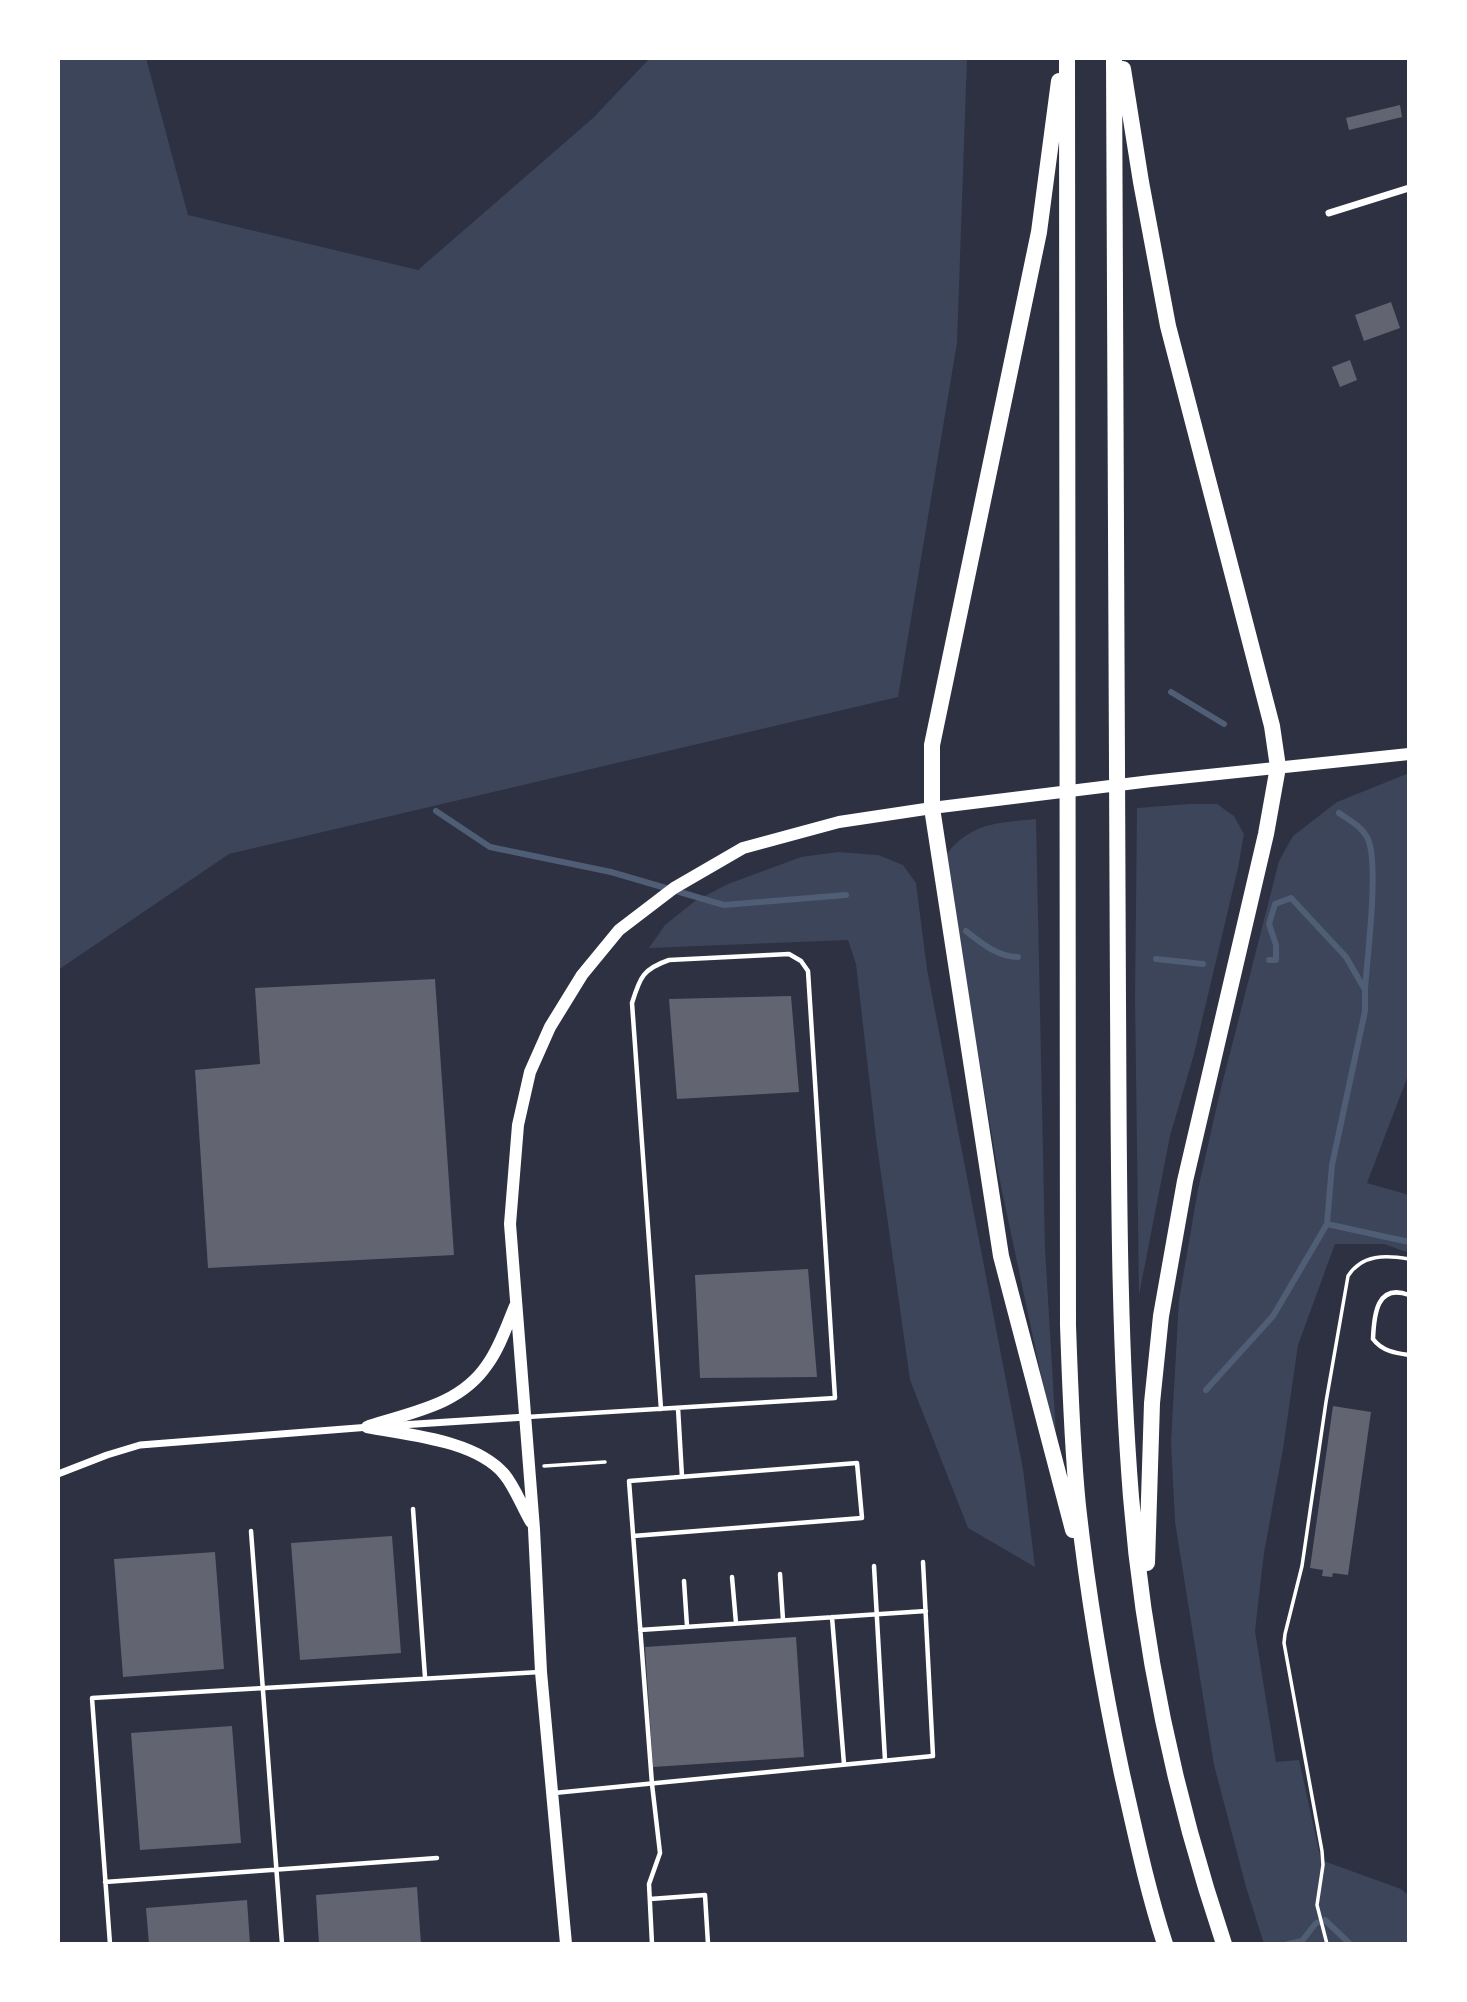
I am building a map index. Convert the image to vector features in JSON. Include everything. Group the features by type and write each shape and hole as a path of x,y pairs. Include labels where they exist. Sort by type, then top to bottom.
{"highway":[{"path":"1062,58 1039,232 932,745 932,808 1001,1256 1089,1591"},
{"path":"1067,58 1068,1325 1077,1492 1089,1591 1109,1711 1135,1833 1165,1944"},
{"path":"1115,58 1118,382 1116,860 1120,1244 1125,1384 1132,1501 1146,1618 1172,1753 1212,1909 1224,1944"},
{"path":"1121,58 1168,326 1272,726 1278,767 1266,834 1185,1181 1161,1316 1152,1403 1146,1618"}],"main road":[{"path":"566,1944 541,1671 534,1529 511,1211 518,1125 530,1072 550,1027 582,975 619,930 674,888 743,848 839,822 932,808 1409,754"},
{"path":"367,1427 449,1400 464,1390 488,1365 517,1302"},
{"path":"367,1427 447,1443 488,1461 506,1476 534,1529"}],"street":[{"path":"1329,213 1409,188"},
{"path":"58,1475 140,1445 526,1417"}],"lane":[{"path":"526,1417 678,1408 835,1398 808,971 801,961 789,954 669,960 653,965 640,978 632,1003 661,1409"},
{"path":"1409,1295 1393,1292 1385,1294 1380,1301 1373,1339 1379,1346 1392,1352 1409,1355"},
{"path":"678,1408 682,1477"},
{"path":"633,1536 862,1518 857,1463 629,1481 633,1536 640,1630 652,1784 660,1853 649,1884 652,1944"},
{"path":"413,1509 425,1677"},
{"path":"251,1531 282,1944"},
{"path":"553,1793 933,1756 923,1562"},
{"path":"874,1566 885,1760"},
{"path":"780,1574 783,1620"},
{"path":"732,1577 736,1623"},
{"path":"684,1581 687,1626"},
{"path":"640,1630 926,1611"},
{"path":"832,1617 844,1764"},
{"path":"110,1944 92,1698 541,1671"},
{"path":"105,1882 438,1858"},
{"path":"650,1899 705,1895 708,1944"}],"path":[{"path":"1327,1944 1317,1905 1323,1865 1284,1643 1285,1634 1302,1566 1348,1276 1354,1267 1374,1257 1409,1259"},
{"path":"528,1467 605,1462"}],"shaded area":[{"path":"58,58 146,58 188,215 418,270 593,118 650,58 967,58 957,343 898,697 229,854 58,970"},
{"path":"1409,773 1409,1073 1367,1183 1409,1195 1409,1253 1384,1244 1335,1244 1298,1345 1264,1553 1255,1631 1276,1762 1299,1760 1321,1860 1401,1889 1409,1896 1409,1944 1264,1944 1214,1765 1175,1522 1171,1441 1179,1300 1198,1189 1220,1092 1279,861 1293,836 1337,802"},
{"path":"1217,804 1234,816 1244,834 1194,1054 1170,1136 1139,1295 1135,999 1137,808"},
{"path":"1036,819 1045,1248 1057,1451 998,1172 945,856 975,830"},
{"path":"838,852 878,855 903,865 916,883 927,969 1023,1469 1035,1567 968,1528 910,1380 876,1138 856,964 848,940 649,948 665,925 695,901 728,884 801,857"}],"building":[{"path":"1400,105 1402,117 1349,130 1346,118"},
{"path":"1391,302 1400,328 1364,341 1355,315"},
{"path":"1350,360 1357,380 1340,387 1332,367"},
{"path":"435,979 454,1255 208,1268 195,1070 260,1064 255,988"},
{"path":"791,996 799,1092 677,1099 669,999"},
{"path":"808,1269 817,1377 700,1378 695,1275"},
{"path":"1333,1406 1371,1412 1348,1575 1333,1573 1332,1577 1322,1576 1323,1570 1310,1568"},
{"path":"392,1536 401,1653 300,1660 291,1543"},
{"path":"215,1552 224,1669 123,1677 114,1559"},
{"path":"796,1637 804,1757 653,1767 645,1647"},
{"path":"232,1726 241,1843 140,1850 131,1733"},
{"path":"417,1887 421,1944 319,1944 316,1895"},
{"path":"247,1900 250,1944 149,1944 146,1908"}],"waterway":[{"path":"1171,692 1224,724"},
{"path":"436,811 490,847 611,872 724,905 846,895"},
{"path":"1339,813 1362,830 1371,849 1373,887 1365,989"},
{"path":"1269,960 1276,960 1276,945 1269,924 1275,904 1291,898 1346,957 1365,990 1365,1011 1332,1165 1327,1224"},
{"path":"966,931 997,952 1018,957"},
{"path":"1156,959 1203,964"},
{"path":"1206,1390 1273,1316 1327,1224 1409,1242"},
{"path":"1288,1944 1302,1941 1316,1923 1325,1920 1350,1944"}]}
